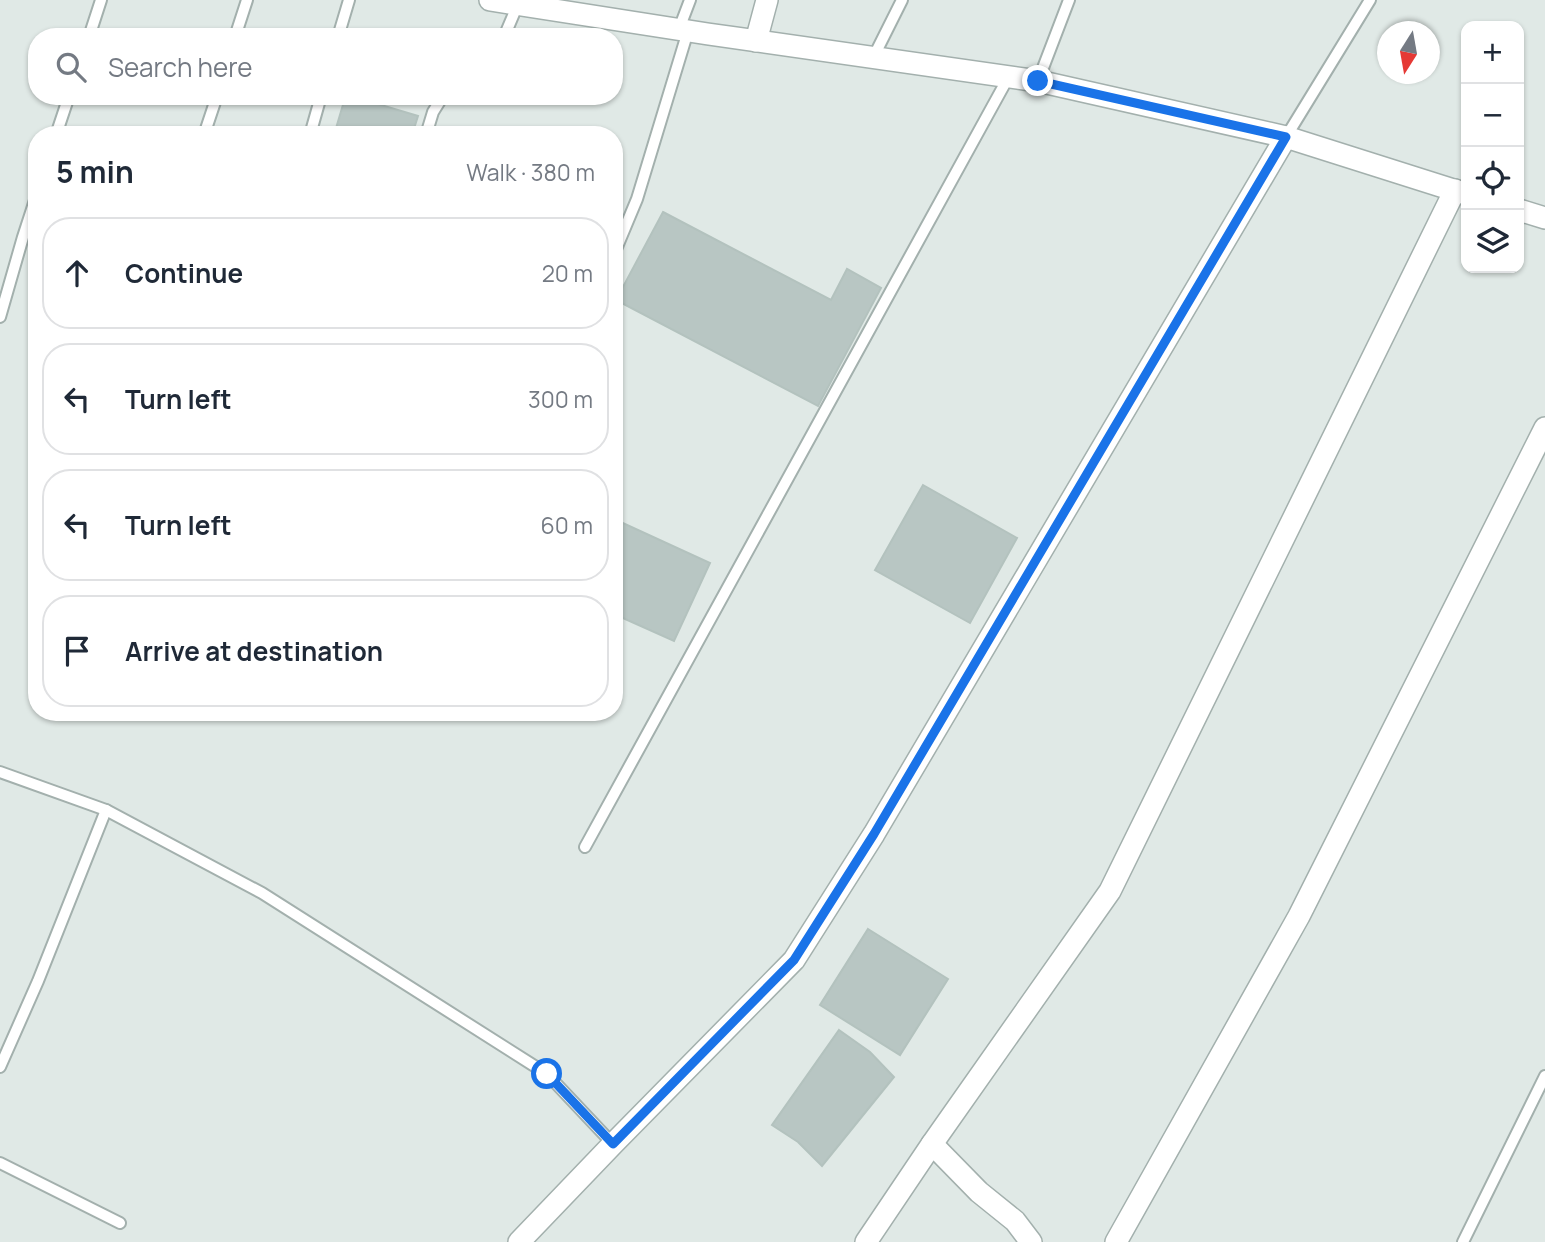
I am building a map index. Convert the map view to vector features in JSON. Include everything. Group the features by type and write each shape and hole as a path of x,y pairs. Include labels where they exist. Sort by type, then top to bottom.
{"street":[{"path":"490,0 1038,81 1286,137 1461,192 1110,891 866,1242"},
{"path":"756,41 767,0"},
{"path":"519,1242 794,960 874,834 1286,137"},
{"path":"1524,212 1545,218"},
{"path":"1116,1242 1299,916 1545,428"},
{"path":"932,1144 979,1192 1015,1221 1031,1242"}],"lane":[{"path":"92,28 101,0"},
{"path":"238,28 247,0"},
{"path":"341,28 349,0"},
{"path":"623,231 636,198 690,0"},
{"path":"873,58 902,0"},
{"path":"1038,81 1069,0"},
{"path":"1286,137 1370,0"},
{"path":"509,28 518,4"},
{"path":"585,847 1008,78"},
{"path":"59,126 66,105"},
{"path":"207,126 214,105"},
{"path":"313,126 318,105"},
{"path":"429,126 438,105"},
{"path":"0,317 28,222"},
{"path":"0,772 106,810 262,893 547,1074 613,1144"},
{"path":"0,1067 38,981 106,810"},
{"path":"1463,1242 1545,1076"},
{"path":"0,1163 120,1223"}],"building":[{"path":"343,105 381,105 418,116 415,126 337,126"},
{"path":"663,212 831,300 847,269 881,288 818,406 623,304 623,287"},
{"path":"923,485 1017,538 970,623 875,570"},
{"path":"623,523 710,563 674,641 623,618"},
{"path":"868,929 948,979 900,1055 820,1005"},
{"path":"839,1030 870,1052 894,1077 822,1166 798,1142 772,1125"}],"route":[{"path":"547,1074 613,1144 794,960 874,834 1286,137 1038,81"}]}
